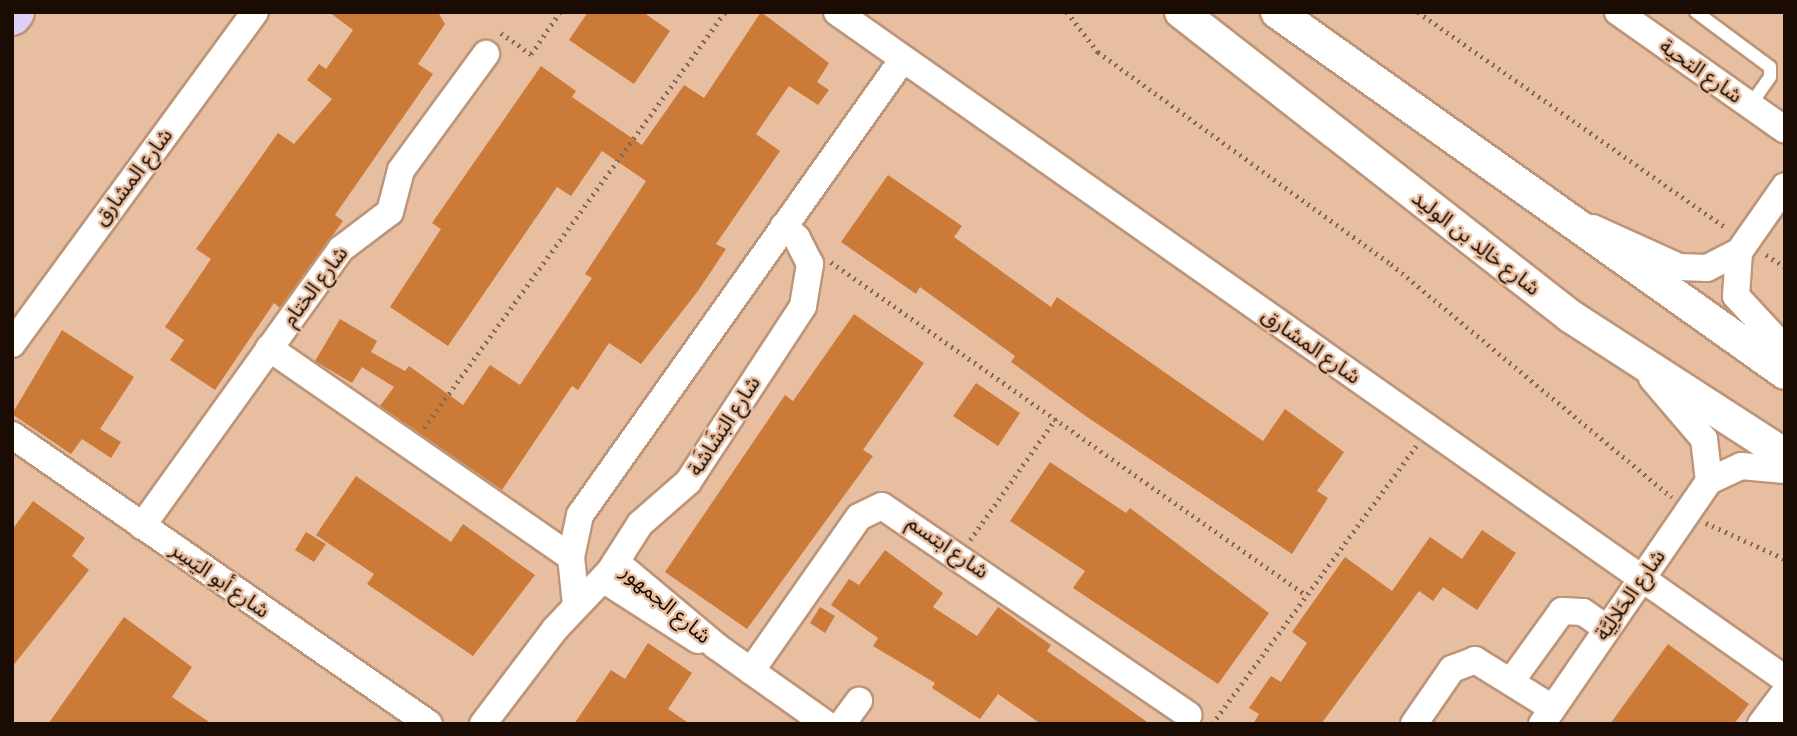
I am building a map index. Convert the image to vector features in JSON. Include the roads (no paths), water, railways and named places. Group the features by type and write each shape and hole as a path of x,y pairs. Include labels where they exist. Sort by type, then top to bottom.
{"main road":[{"path":"12,16 15,12"}],"street":[{"name":"شارع المشارق","path":"12,344 255,12"},
{"name":"شارع المشارق","path":"837,12 1785,679"},
{"name":"شارع خالِد بن الوليد","path":"1181,12 1304,103 1513,273 1642,367 1785,456"},
{"path":"1277,12 1785,373"},
{"name":"شارع التحية","path":"1618,12 1785,130"},
{"name":"شارع الختام","path":"142,526 345,244 384,220 405,163 486,54"},
{"path":"576,605 571,557 580,515 903,58"},
{"path":"1580,226 1694,270 1720,264 1743,247 1785,186"},
{"name":"شارع البَشَاشَة","path":"483,724 576,605 610,571 640,524 688,482 803,306 811,277 805,251 782,226"},
{"path":"1743,247 1736,296 1785,349"},
{"path":"269,348 571,557"},
{"path":"1642,367 1704,439 1709,481"},
{"name":"شارع أبو اليَسِر","path":"12,435 429,724"},
{"name":"شارع الحَلالِيَّة","path":"1414,724 1459,664 1484,662 1512,680 1547,716 1709,481 1741,466 1785,470"},
{"name":"شارع ابتسم","path":"751,671 865,511 891,508 1200,719"},
{"name":"شارع الجمهور","path":"610,571 826,724"},
{"path":"1512,680 1562,611 1583,611 1607,629"},
{"path":"842,724 859,701"}],"lane":[{"path":"1696,12 1770,66 1750,106"}]}
